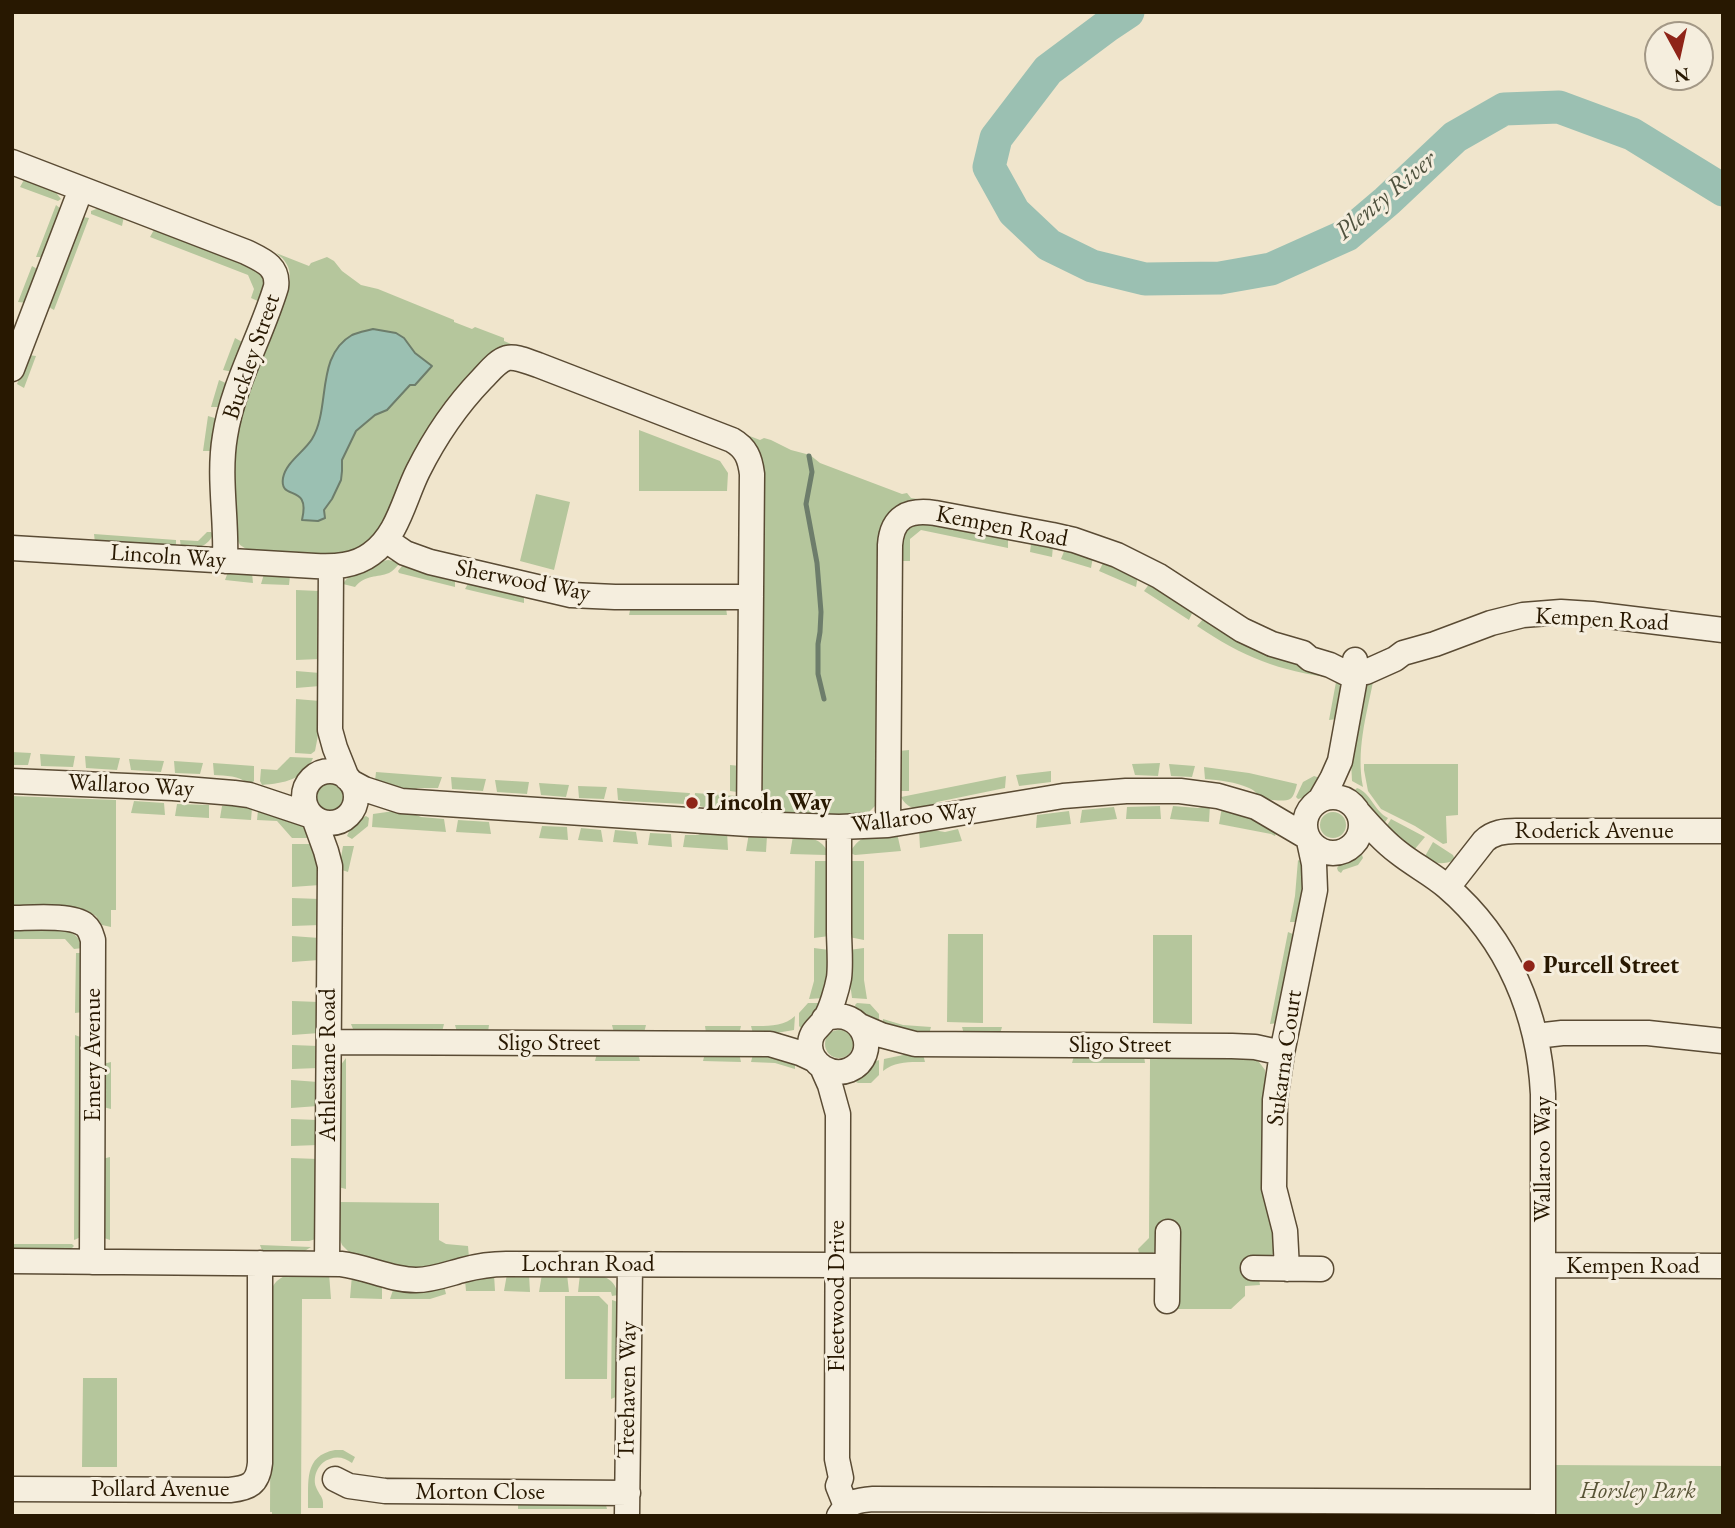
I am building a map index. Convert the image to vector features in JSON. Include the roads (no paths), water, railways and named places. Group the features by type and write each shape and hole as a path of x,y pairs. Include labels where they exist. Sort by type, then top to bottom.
{"street":[{"name":"Buckley Street","path":"12,162 260,259 271,266 277,282 274,294 234,398 225,435 222,471 225,561"},
{"path":"12,369 81,189"},
{"name":"Lincoln Way","path":"12,548 331,567 355,563 378,549 386,540 444,425 473,388 496,364 506,358 517,359 732,440 744,449 749,458 752,474 749,824"},
{"name":"Kempen Road","path":"888,825 890,545 891,534 897,523 910,513 935,513 1052,535 1097,547 1159,576 1242,630 1272,644 1303,653 1318,650 1345,659 1355,667 1364,659 1391,650 1403,653 1505,619 1542,613 1592,614 1723,630"},
{"name":"Sherwood Way","path":"386,540 405,553 430,562 571,595 751,597"},
{"path":"331,567 330,730 335,748 355,790 356,799 354,808 347,817 330,824 312,816 303,800 306,784 313,777 331,771 349,780"},
{"path":"1340,761 1346,788 1360,819 1361,828 1354,843 1346,850 1325,852 1316,848 1308,839 1304,828 1305,818 1332,779 1340,761 1355,667"},
{"path":"313,777 330,730"},
{"name":"Wallaroo Way","path":"12,781 173,788 249,795 280,791 313,777"},
{"name":"Wallaroo Way","path":"349,780 364,789 401,801 749,824 839,827 888,825 1033,800 1155,790 1201,793 1232,799 1256,807 1308,839"},
{"name":"Wallaroo Way","path":"249,795 312,816"},
{"path":"1318,801 1337,797 1346,800 1355,808"},
{"name":"Wallaroo Way","path":"347,817 363,810 401,801"},
{"name":"Wallaroo Way","path":"1256,807 1297,806 1318,801"},
{"name":"Wallaroo Way","path":"1355,808 1400,855 1448,887 1472,912 1504,955 1526,1000 1536,1036 1543,1094 1543,1509"},
{"name":"Athlestane Road","path":"312,816 330,866"},
{"name":"Athlestane Road","path":"327,1263 330,866 338,836 347,817"},
{"path":"839,827 839,977 866,1040 866,1047 858,1064 848,1071 840,1072 825,1069 811,1053 811,1038 821,1022 839,977"},
{"name":"Roderick Avenue","path":"1448,887 1484,841 1500,832 1723,831"},
{"name":"Sukarna Court","path":"1287,1269 1287,1242 1274,1177 1275,1100 1315,890 1314,864 1308,839"},
{"name":"Wallaroo Way","path":"1346,850 1400,855"},
{"name":"Sukarna Court","path":"1315,890 1327,870 1346,850"},
{"name":"Emery Avenue","path":"12,918 76,921 86,926 93,940 92,1262"},
{"path":"821,1022 839,1016 857,1023"},
{"name":"Sligo Street","path":"770,1044 803,1033 821,1022"},
{"name":"Sligo Street","path":"857,1023 881,1035 915,1044 1232,1046 1255,1047 1282,1053"},
{"path":"1536,1036 1623,1032 1723,1041"},
{"name":"Sligo Street","path":"328,1042 770,1044 800,1053 818,1063"},
{"name":"Sligo Street","path":"858,1064 881,1053 915,1044"},
{"name":"Fleetwood Drive","path":"818,1063 834,1096 838,1114 837,1459 841,1478 838,1486 847,1508"},
{"name":"Fleetwood Drive","path":"838,1114 858,1064"},
{"path":"1167,1301 1168,1232"},
{"name":"Lochran Road","path":"12,1261 327,1263 354,1265 414,1280 432,1279 494,1264 1167,1266"},
{"name":"Pollard Avenue","path":"12,1489 230,1490 253,1483 257,1478 260,1463 260,1263"},
{"name":"Treehaven Way","path":"627,1504 629,1265"},
{"name":"Kempen Road","path":"1544,1265 1723,1266"},
{"path":"1253,1268 1321,1269"},
{"name":"Morton Close","path":"335,1479 349,1486 386,1491 627,1504"},
{"path":"847,1508 887,1499 1543,1509"}],"waterway":[{"name":"Plenty River","path":"1128,12 1048,70 996,138 989,167 1014,212 1049,245 1092,266 1145,279 1220,278 1271,269 1347,235 1455,137 1504,109 1559,107 1632,134 1723,190"},
{"path":"809,456 812,472 806,504 817,563 821,612 818,674 824,699"}],"place":[{"name":"Lincoln Way","path":"692,803"},
{"name":"Purcell Street","path":"1529,966"}],"park label":[{"name":"Horsley Park","path":"1638,1491"}]}
